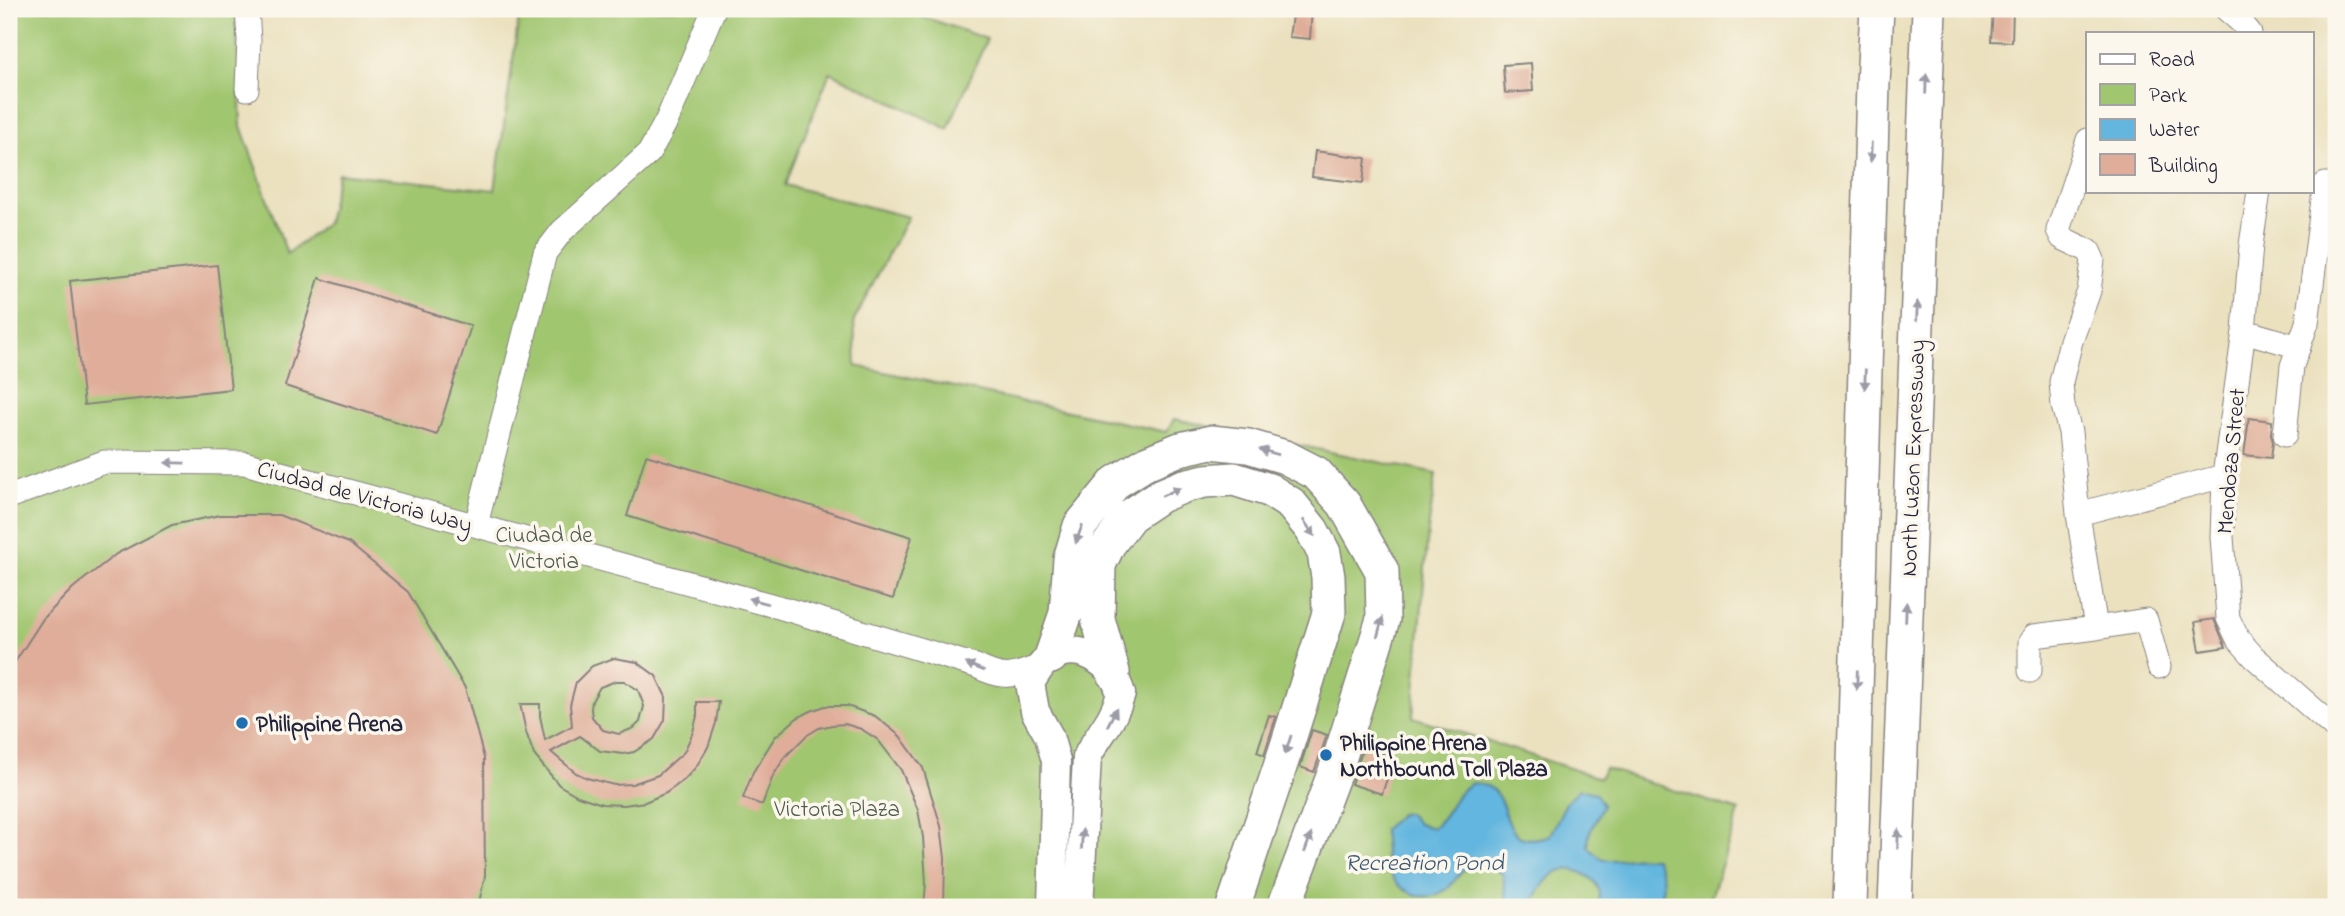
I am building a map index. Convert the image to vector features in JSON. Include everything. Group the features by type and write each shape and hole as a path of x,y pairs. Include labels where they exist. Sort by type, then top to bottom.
{"highway":[{"name":"North Luzon Expressway","path":"1850,907 1877,9"},
{"name":"North Luzon Expressway","path":"1895,907 1929,9"},
{"path":"1046,662 1066,613 1070,559 1080,526 1116,482 1148,462 1180,449 1211,442 1248,446 1285,457 1316,473 1344,504 1382,571 1383,618 1338,762 1284,907"},
{"path":"1113,672 1098,619 1099,565 1109,544 1130,516 1160,496 1205,481 1234,479 1269,490 1291,504 1312,530 1324,553 1329,613 1233,907"}],"main road":[{"path":"1052,907 1056,761 1049,736 1035,711 1030,683 1046,662 1073,651 1096,657 1113,672 1121,694 1110,723 1095,741 1087,757 1079,907"}],"street":[{"path":"247,9 247,89"},
{"path":"475,525 545,253 562,231 649,153 667,120 713,9"},
{"path":"2226,9 2249,32"},
{"path":"2086,146 2058,230 2066,241 2089,251 2093,260 2089,291 2071,341 2062,383 2063,406 2070,432 2078,513 2096,628"},
{"path":"2285,435 2292,366 2307,323 2325,184"},
{"name":"Mendoza Street","path":"2259,192 2251,245 2244,331 2224,476 2222,537 2228,618 2238,639 2254,657 2336,729"},
{"path":"2244,331 2299,347"},
{"name":"Ciudad de Victoria Way","path":"9,496 104,462 244,463 782,608 976,666 996,676 1018,675 1046,662"},
{"path":"2078,513 2224,476"},
{"path":"2030,671 2030,642 2034,636 2146,620 2159,667"}],"green space":[{"name":"Ciudad de Victoria","path":"9,9 236,9 241,126 287,254 327,223 338,173 495,190 520,9 901,9 987,39 948,129 830,72 785,185 908,217 854,320 856,366 1167,432 1174,419 1436,474 1428,531 1413,717 1600,778 1604,768 1739,811 1708,907 9,907"}],"water":[{"name":"Recreation Pond","path":"1472,783 1489,787 1502,804 1514,832 1533,839 1550,835 1566,803 1579,789 1595,793 1603,805 1589,834 1588,846 1598,856 1607,860 1655,858 1663,883 1655,907 1598,907 1600,894 1592,880 1582,873 1563,870 1548,879 1529,907 1507,907 1503,875 1481,862 1469,866 1449,887 1437,894 1420,896 1404,889 1388,868 1383,830 1400,814 1408,813 1418,824 1432,828 1444,816 1459,793"}],"building":[{"path":"1293,9 1312,9 1310,39 1289,37"},
{"path":"1993,9 2013,9 2012,42 1991,41"},
{"path":"1531,63 1533,91 1505,93 1503,65"},
{"path":"1315,151 1366,158 1363,183 1312,177"},
{"path":"217,265 231,389 84,405 70,281"},
{"path":"319,278 471,326 437,435 285,386"},
{"path":"2249,418 2272,421 2271,458 2244,455"},
{"path":"646,455 912,537 893,599 627,516"},
{"name":"Philippine Arena","path":"220,515 279,515 349,543 408,592 465,688 484,758 485,876 478,907 9,907 9,675 15,662 43,619 73,588 116,554 172,525"},
{"path":"2214,619 2226,647 2200,651 2195,622"},
{"path":"614,658 637,662 656,676 666,697 665,720 654,739 634,752 623,754 600,751 580,736 551,752 576,773 587,778 614,785 632,784 658,775 684,752 693,732 697,702 719,702 708,747 696,767 666,793 645,802 602,804 578,796 559,785 534,755 520,704 540,704 545,740 572,726 570,705 576,682 592,666","holes":["624,681 638,690 644,706 640,722 634,728 619,734 603,730 592,717 592,701 600,687"]},
{"path":"825,706 847,706 875,716 900,736 923,768 941,826 945,858 944,907 924,907 926,883 923,837 918,810 901,770 878,740 861,729 845,724 819,728 806,736 785,757 773,776 762,805 743,798 753,772 775,737 797,718"},
{"path":"1269,715 1276,717 1264,755 1257,752"},
{"path":"1312,730 1327,735 1314,772 1300,767"},
{"path":"1363,747 1394,757 1382,794 1351,784"}],"place":[{"name":"Philippine Arena","path":"242,723"},
{"name":"Philippine Arena Northbound Toll Plaza","path":"1326,755"}],"park label":[{"name":"Victoria Plaza","path":"837,808"}]}
